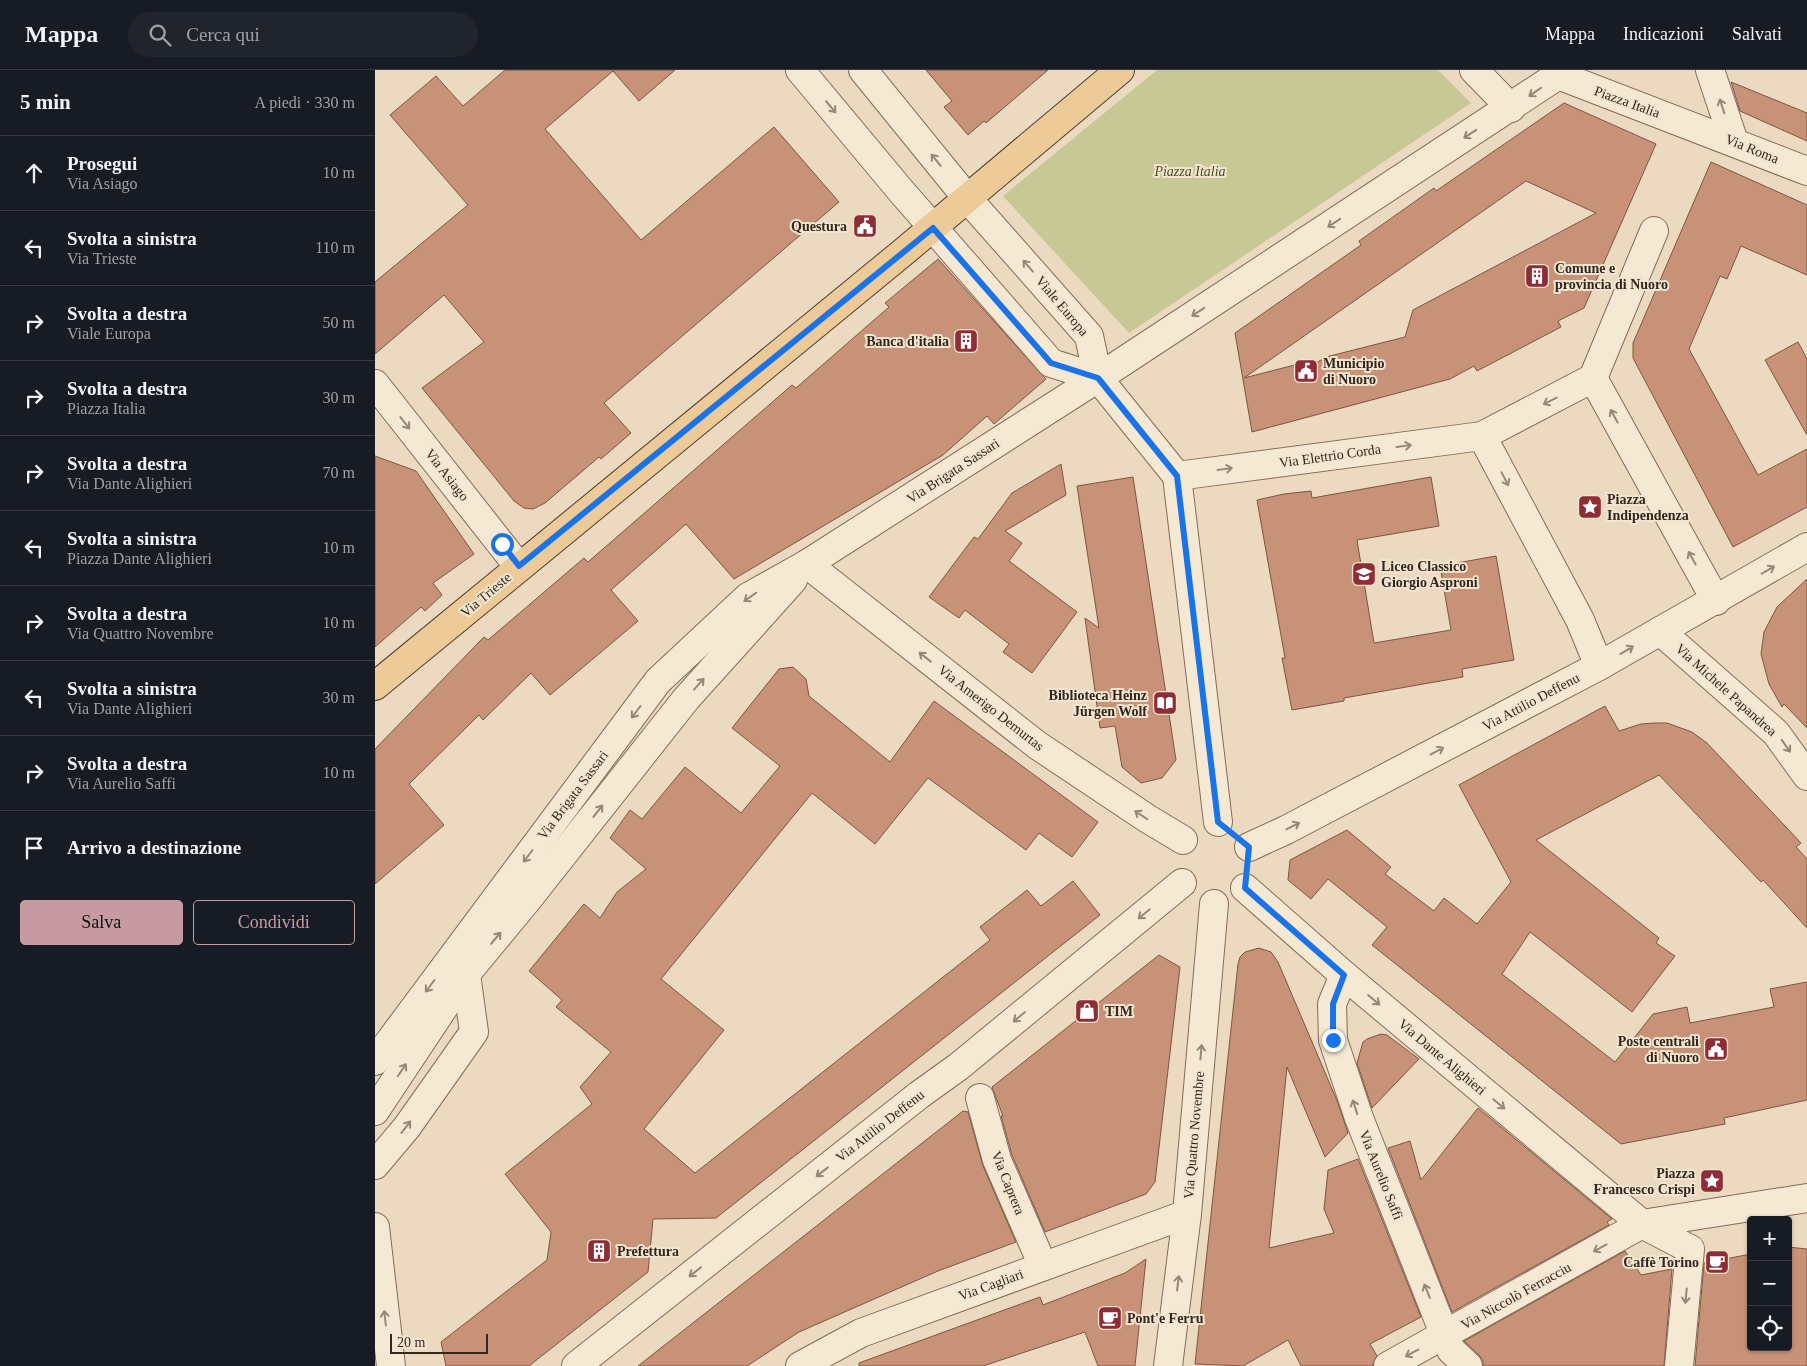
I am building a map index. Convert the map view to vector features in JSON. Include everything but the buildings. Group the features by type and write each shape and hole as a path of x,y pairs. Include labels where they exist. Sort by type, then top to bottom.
{"main road":[{"path":"967,198 1120,70"},
{"name":"Via Trieste","path":"375,686 933,228 967,198"}],"street":[{"path":"800,70 933,228 1051,363 1098,378 1177,476 1218,822 1249,847 1245,888 1214,904 1182,883 1183,840 1193,832 1218,822"},
{"name":"Viale Europa","path":"863,70 967,198 1089,336 1098,378"},
{"path":"1474,70 1511,108"},
{"path":"1710,70 1734,142"},
{"name":"Piazza Italia","path":"1098,378 1562,73 1697,128"},
{"name":"Via Roma","path":"1697,128 1807,171"},
{"path":"1599,666 1581,620 1482,436 1593,378 1653,231"},
{"name":"Via Brigata Sassari","path":"375,1062 658,681 748,597 807,564 1098,378"},
{"path":"1593,378 1716,600"},
{"name":"Via Asiago","path":"375,384 519,566"},
{"name":"Via Elettrio Corda","path":"1177,476 1482,436"},
{"name":"Via Attilio Deffenu","path":"1249,847 1286,830 1599,666 1807,547"},
{"name":"Via Brigata Sassari","path":"375,1111 466,974 528,899 686,699 807,564"},
{"name":"Via Amerigo Demurtas","path":"807,564 1037,745 1147,819 1183,840"},
{"name":"Via Michele Papandrea","path":"1660,631 1777,733 1807,776"},
{"name":"Via Attilio Deffenu","path":"576,1366 904,1107 958,1068 1182,883"},
{"name":"Via Dante Alighieri","path":"1245,888 1344,975 1642,1224 1690,1249 1679,1366"},
{"name":"Via Quattro Novembre","path":"1168,1366 1187,1214 1214,904"},
{"path":"375,1165 407,1127 474,1032 466,974"},
{"name":"Via Aurelio Saffi","path":"1344,975 1333,1004 1333,1040 1359,1118 1445,1336 1451,1350 1468,1366"},
{"name":"Via Caprera","path":"980,1098 997,1160 1043,1266"},
{"path":"1642,1224 1807,1198"},
{"name":"Via Cagliari","path":"800,1366 861,1333 1187,1214"},
{"name":"Via Niccolò Ferracciu","path":"1389,1366 1642,1224"},
{"path":"375,1227 391,1366"}],"green space":[{"name":"Piazza Italia","path":"1157,70 1438,70 1471,103 1129,333 1003,196"}],"place":[{"name":"Questura","path":"865,226"},
{"name":"Comune e provincia di Nuoro","path":"1537,276"},
{"name":"Banca d'italia","path":"966,341"},
{"name":"Municipio di Nuoro","path":"1306,371"},
{"name":"Piazza Indipendenza","path":"1590,507"},
{"name":"Liceo Classico Giorgio Asproni","path":"1364,574"},
{"name":"Biblioteca Heinz Jürgen Wolf","path":"1165,703"},
{"name":"TIM","path":"1087,1011"},
{"name":"Poste centrali di Nuoro","path":"1716,1049"},
{"name":"Piazza Francesco Crispi","path":"1712,1181"},
{"name":"Prefettura","path":"599,1251"},
{"name":"Caffè Torino","path":"1717,1262"},
{"name":"Pont'e Ferru","path":"1110,1318"}],"route":[{"path":"502,544 519,566 933,228 1051,363 1098,378 1177,476 1218,822 1249,847 1245,888 1344,975 1333,1004 1333,1040"}]}
